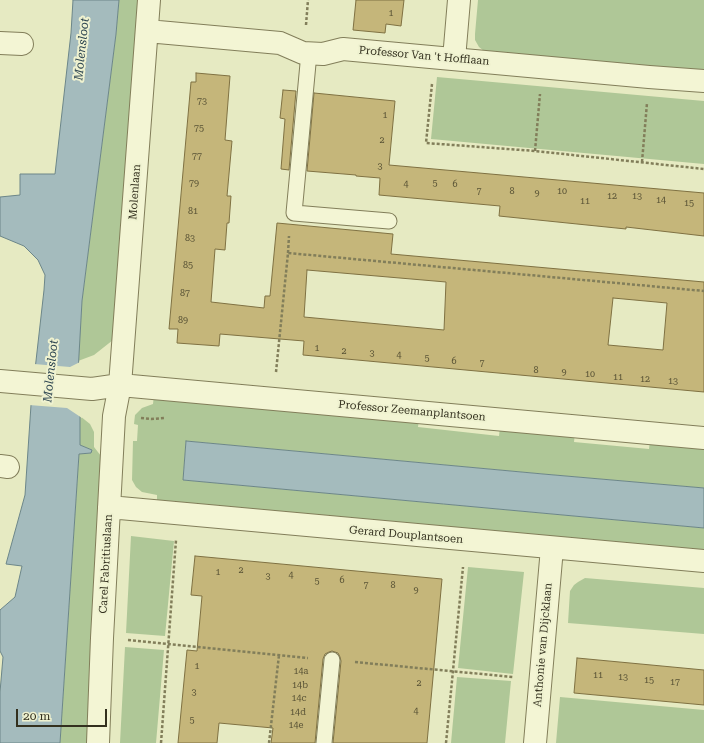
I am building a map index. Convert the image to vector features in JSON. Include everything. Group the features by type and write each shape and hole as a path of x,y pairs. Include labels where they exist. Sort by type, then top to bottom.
{"street":[{"name":"Molenlaan","path":"120,385 149,0"},
{"path":"444,58 459,0"},
{"name":"Professor Van 't Hofflaan","path":"147,31 280,43 303,53 323,54 343,49 704,81"},
{"path":"0,43 22,44"},
{"name":"Professor Zeemanplantsoen","path":"0,381 92,389 120,385 704,438"},
{"name":"Carel Fabritiuslaan","path":"98,743 114,416 120,385"},
{"name":"Gerard Douplantsoen","path":"109,507 704,561"},
{"name":"Anthonie van Dijcklaan","path":"535,743 552,548"}],"lane":[{"path":"309,53 294,213 389,221"},
{"path":"324,743 332,660"}],"path":[{"path":"444,58 426,143 535,151 704,169"},
{"path":"535,151 543,67"},
{"path":"642,162 649,77"},
{"path":"274,398 288,253 704,291"},
{"path":"161,743 176,536"},
{"path":"446,743 463,562"},
{"path":"102,638 169,644"},
{"path":"269,743 278,655"},
{"path":"452,672 540,679"}],"green space":[{"path":"119,0 141,0 113,340 94,355 78,361 82,301"},
{"path":"478,0 704,0 704,72 484,51 479,47 475,40"},
{"path":"437,77 704,101 704,164 431,139"},
{"path":"154,394 419,419 418,427 499,436 500,427 575,433 574,442 649,449 650,440 704,445 704,488 186,441 183,480 704,528 704,552 157,504 157,495 142,492 136,487 132,480 133,441 137,441 138,425 134,424 135,415 142,408 153,404"},
{"path":"80,416 90,424 94,432 94,447 101,456 87,743 60,743 79,454 91,453 92,450 80,445"},
{"path":"131,536 174,541 165,636 126,633"},
{"path":"468,567 524,572 513,674 458,668"},
{"path":"585,578 704,588 704,634 568,623 570,591 574,585"},
{"path":"125,647 164,650 156,743 120,743"},
{"path":"457,677 511,681 505,743 451,743"},
{"path":"560,697 704,710 704,743 556,743"}],"water":[{"name":"Molensloot","path":"73,0 119,0 82,301 78,373 80,445 92,450 91,453 79,454 60,743 0,743 0,692 3,657 0,651 0,610 15,597 22,566 6,564 25,495 31,405 45,275 38,260 24,246 0,236 0,197 20,195 20,174 55,174 71,33"},
{"path":"186,441 704,488 704,528 183,480"}],"pier":[{"path":"80,362 82,418 67,408 29,405 34,364 70,367"}],"building":[{"path":"356,0 404,0 401,26 386,24 385,33 353,30"},
{"path":"196,73 230,76 225,140 232,141 227,196 231,196 229,223 227,223 225,250 215,249 211,302 264,308 265,296 270,296 277,223 393,234 391,254 704,282 704,392 303,355 304,341 220,334 219,346 177,343 178,329 169,329 191,82 196,82","holes":["307,270 446,282 444,330 304,317","613,298 667,303 663,350 608,345"]},
{"path":"283,90 296,91 289,170 281,169 285,119 280,118"},
{"path":"314,93 395,101 389,165 704,193 704,236 626,227 626,229 499,216 500,206 379,195 380,178 307,171"},
{"path":"195,556 442,579 427,743 333,743 341,661 338,653 332,651 325,654 323,659 315,743 271,743 273,728 219,723 217,743 178,743 187,650 197,651 202,596 191,595"},
{"path":"577,658 704,670 704,705 574,693"}]}
